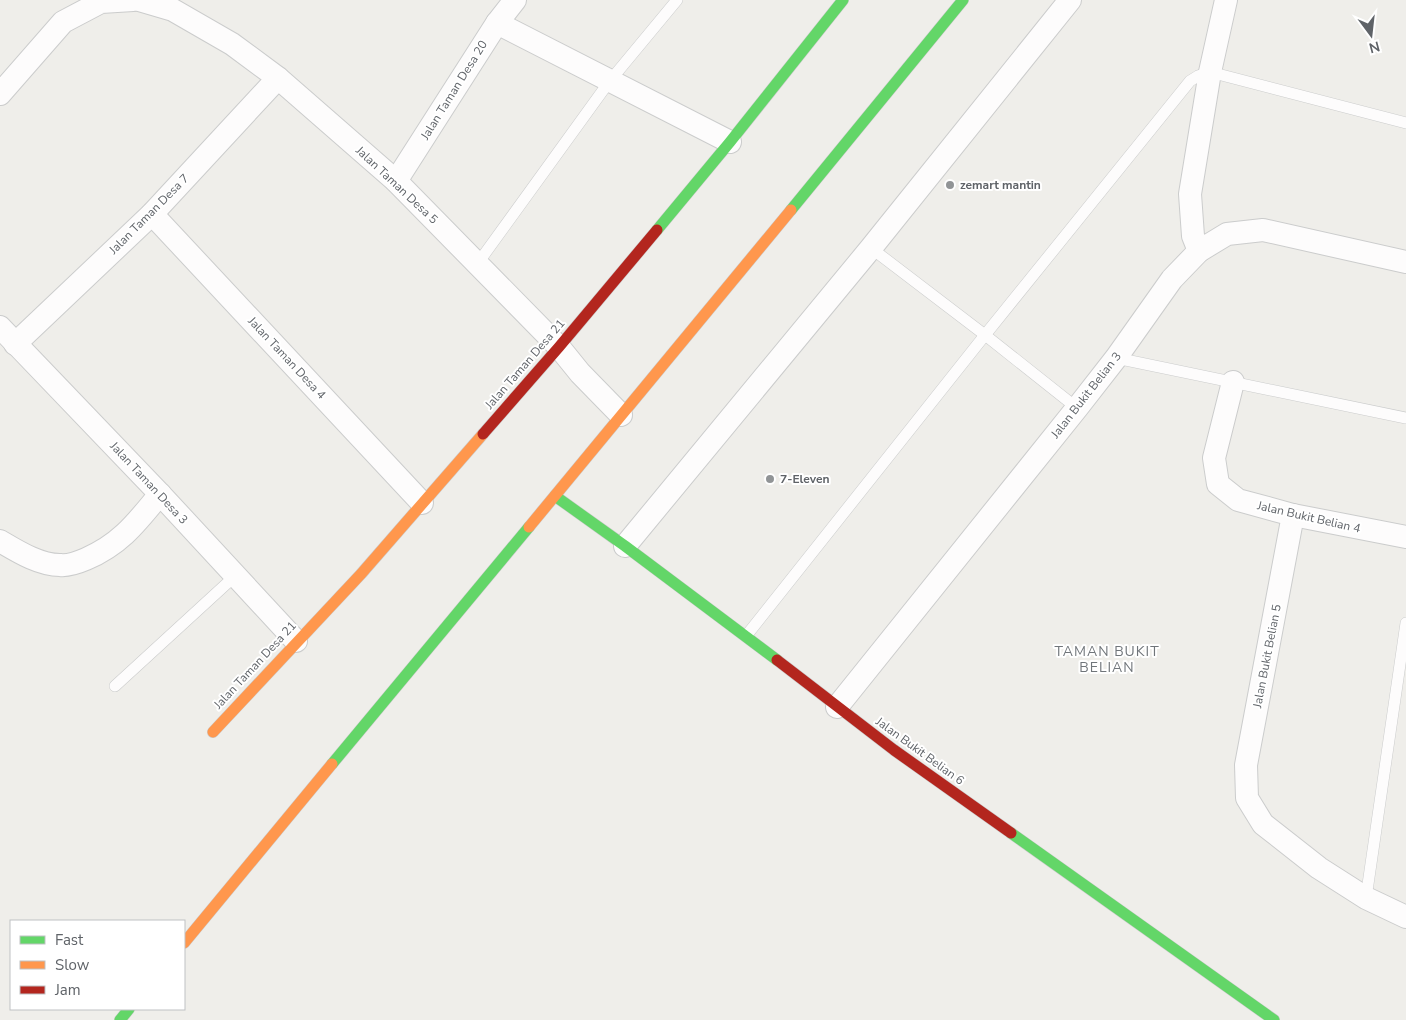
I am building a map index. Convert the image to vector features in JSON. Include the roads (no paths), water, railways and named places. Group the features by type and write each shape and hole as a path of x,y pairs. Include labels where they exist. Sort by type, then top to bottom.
{"street":[{"path":"0,94 63,22 101,2 133,0"},
{"name":"Jalan Taman Desa 5","path":"139,0 173,10 232,44 278,78 396,181 559,347 580,373 621,415"},
{"name":"Jalan Taman Desa 20","path":"396,181 496,23 515,0"},
{"name":"Jalan Taman Desa 21","path":"212,732 361,574 559,347 730,142 843,0"},
{"path":"185,942 963,0"},
{"path":"625,546 871,248 1070,0"},
{"path":"1199,250 1193,236 1190,194 1210,72 1226,0"},
{"path":"496,23 730,142"},
{"name":"Jalan Taman Desa 7","path":"15,344 152,214 278,78"},
{"name":"Jalan Taman Desa 4","path":"152,214 422,503"},
{"name":"Jalan Bukit Belian 3","path":"837,707 1077,408 1116,358 1172,278 1199,250 1226,234 1263,230 1406,262"},
{"name":"Jalan Taman Desa 3","path":"0,327 160,494 296,641"},
{"name":"Jalan Bukit Belian 4","path":"1233,382 1214,458 1218,484 1238,500 1293,515 1406,537"},
{"path":"0,541 30,558 60,565 80,562 103,552 128,532 160,494"},
{"name":"Jalan Bukit Belian 6","path":"555,496 746,636 837,707 1274,1020"},
{"name":"Jalan Bukit Belian 5","path":"1293,515 1246,765 1247,798 1263,824 1319,868 1366,898"},
{"path":"1366,898 1406,917"},
{"path":"120,1020 128,1010"}],"lane":[{"path":"478,263 609,82 677,0"},
{"path":"746,636 1190,81 1210,72 1406,124"},
{"path":"871,248 1077,408"},
{"path":"1116,358 1406,418"},
{"path":"115,686 235,576"},
{"path":"1366,898 1406,623"}],"place":[{"name":"zemart mantin","path":"950,185"},
{"name":"7-Eleven","path":"770,479"}],"district":[{"name":"TAMAN BUKIT BELIAN","path":"1107,660"}]}
